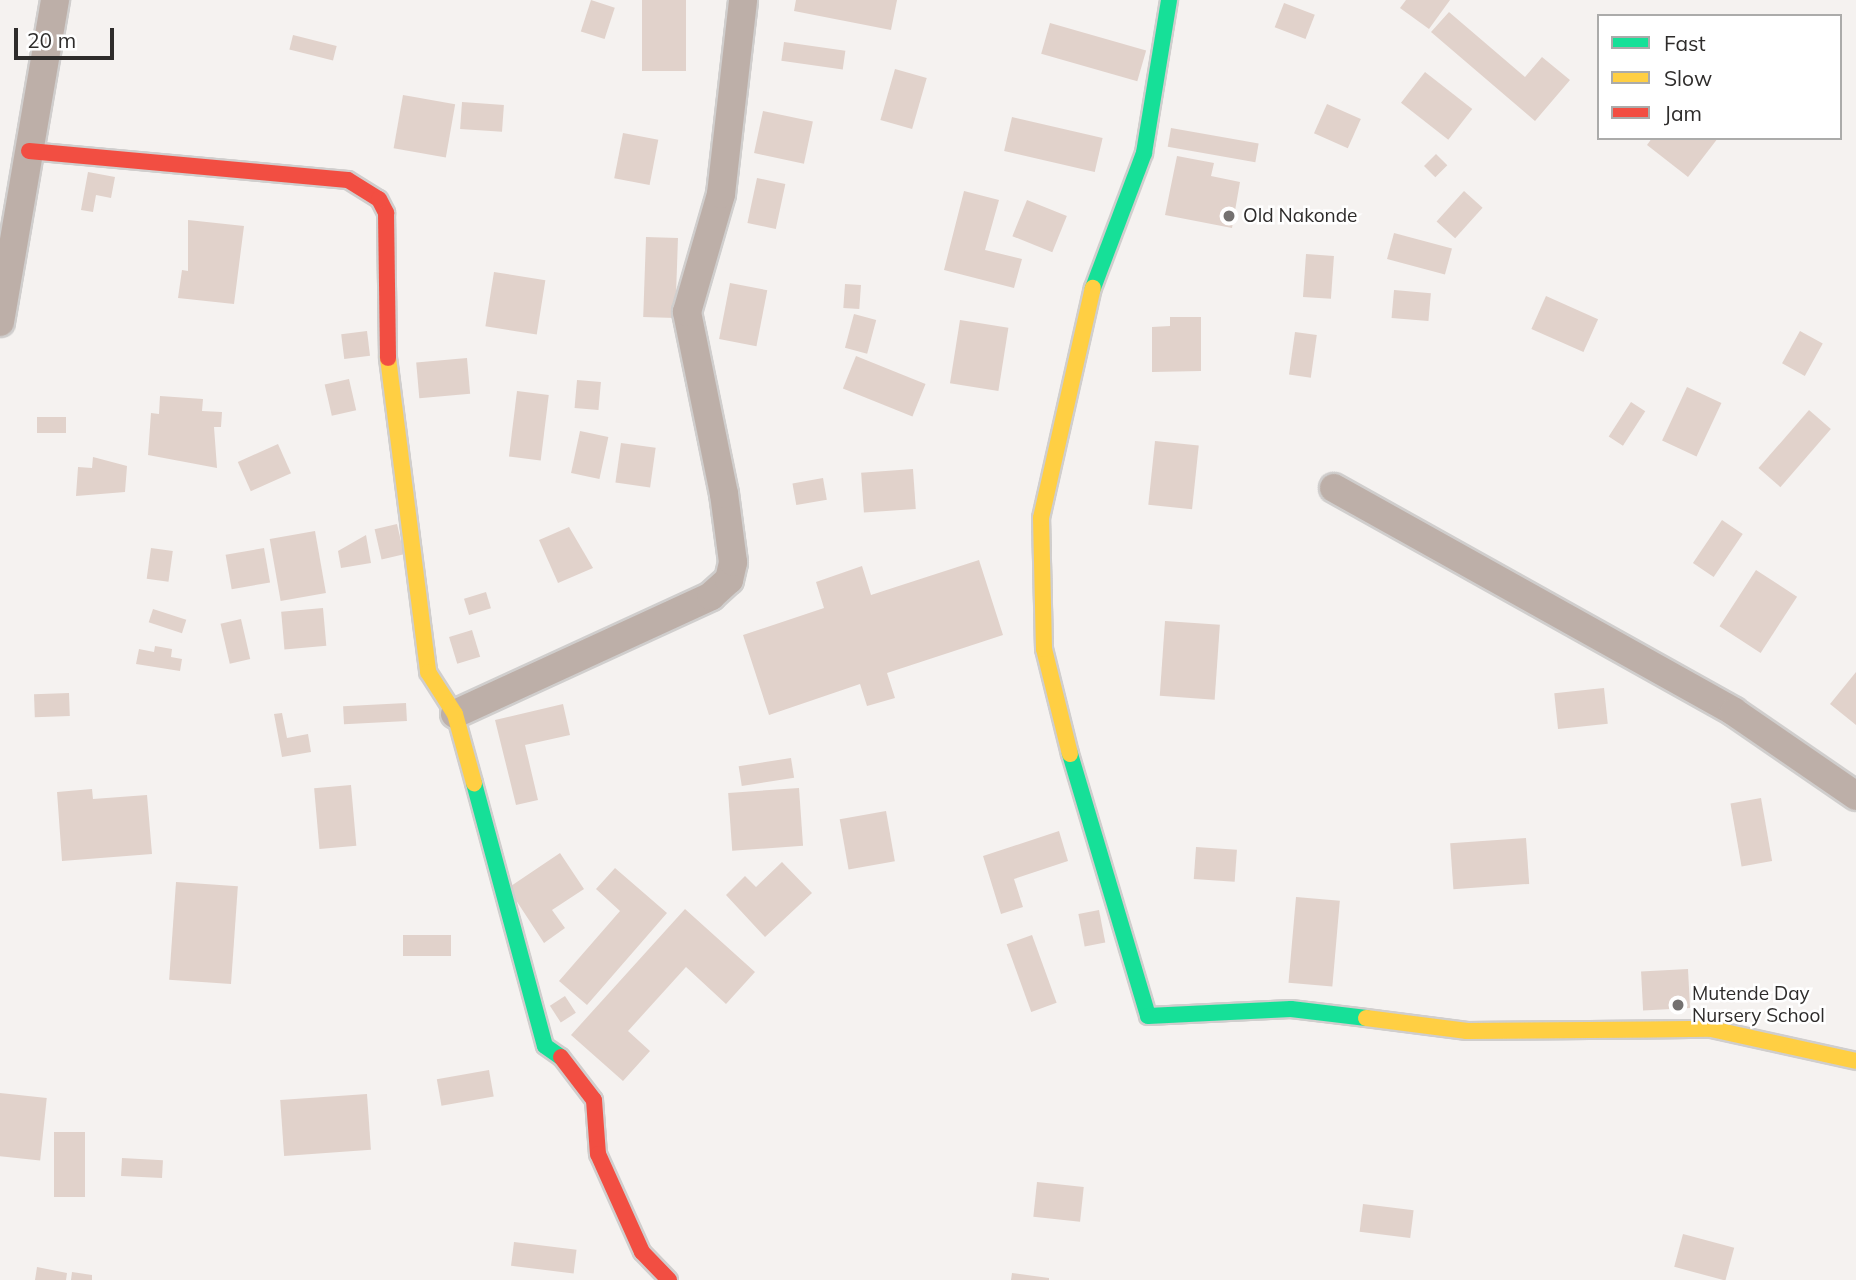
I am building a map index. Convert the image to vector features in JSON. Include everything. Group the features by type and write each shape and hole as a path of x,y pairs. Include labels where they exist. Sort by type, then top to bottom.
{"street":[{"path":"0,322 55,0"},
{"path":"455,714 711,596 729,580 733,562 724,494 687,312 721,194 743,0"},
{"path":"1169,0 1143,153 1083,314 1041,518 1044,649 1090,835 1148,1016 1292,1009 1467,1031 1711,1029 1856,1062"},
{"path":"29,151 348,180 379,199 386,213 388,385 419,569 428,672 455,714 545,1046 567,1061 594,1100 598,1154 642,1252 669,1280"},
{"path":"1334,488 1734,712 1856,796"}],"building":[{"path":"591,0 615,8 605,39 581,31"},
{"path":"642,0 686,0 686,71 642,71"},
{"path":"796,0 897,0 891,30 794,11"},
{"path":"1406,0 1450,0 1429,29 1400,8"},
{"path":"1284,3 1315,15 1305,39 1275,27"},
{"path":"1449,12 1525,77 1542,57 1570,80 1535,121 1431,32"},
{"path":"1050,23 1146,51 1137,81 1041,54"},
{"path":"293,35 337,46 333,60 289,50"},
{"path":"784,42 845,51 843,69 781,61"},
{"path":"895,69 927,78 912,129 880,120"},
{"path":"1425,72 1472,109 1448,140 1401,103"},
{"path":"403,95 455,104 446,157 394,148"},
{"path":"462,102 504,105 502,132 460,129"},
{"path":"1327,104 1361,119 1348,148 1314,133"},
{"path":"763,111 813,122 804,164 754,153"},
{"path":"1012,117 1103,138 1095,172 1004,151"},
{"path":"1171,128 1259,143 1255,162 1168,147"},
{"path":"623,133 658,140 650,185 614,178"},
{"path":"1651,140 1716,140 1688,177 1647,145"},
{"path":"1436,154 1447,165 1435,177 1424,166"},
{"path":"1177,156 1214,163 1211,176 1240,182 1232,228 1165,215"},
{"path":"88,172 115,177 111,198 96,195 93,212 81,210"},
{"path":"757,178 785,184 776,229 747,223"},
{"path":"964,191 999,200 985,250 1022,259 1014,288 944,270"},
{"path":"1464,191 1483,208 1455,238 1437,221"},
{"path":"1027,200 1067,216 1052,252 1012,236"},
{"path":"188,220 244,226 234,304 178,298 182,270 188,271"},
{"path":"1394,233 1452,249 1445,275 1387,259"},
{"path":"646,237 678,238 675,318 643,317"},
{"path":"1306,254 1334,256 1331,299 1303,297"},
{"path":"494,272 545,280 537,334 485,326"},
{"path":"730,283 767,290 756,346 719,339"},
{"path":"845,284 861,285 859,309 843,308"},
{"path":"1394,290 1431,293 1428,321 1392,318"},
{"path":"1546,296 1598,319 1583,352 1531,329"},
{"path":"854,314 876,320 867,354 845,348"},
{"path":"1170,317 1201,317 1201,371 1152,372 1152,327 1170,326"},
{"path":"960,320 1008,328 998,391 950,383"},
{"path":"367,331 370,356 344,359 341,334"},
{"path":"1800,331 1823,344 1805,376 1782,363"},
{"path":"1295,332 1317,335 1311,378 1289,375"},
{"path":"856,356 926,384 912,417 843,388"},
{"path":"467,358 470,394 419,398 416,362"},
{"path":"349,379 356,410 332,416 325,385"},
{"path":"577,380 601,382 598,410 575,408"},
{"path":"1687,387 1721,403 1697,457 1662,440"},
{"path":"517,391 549,395 541,460 509,457"},
{"path":"160,396 203,399 202,411 222,412 221,427 214,427 217,468 148,455 151,413 159,414"},
{"path":"1631,402 1645,411 1623,446 1609,436"},
{"path":"1809,410 1831,429 1780,487 1758,468"},
{"path":"37,417 66,417 66,433 37,433"},
{"path":"580,431 608,437 599,479 571,473"},
{"path":"1155,441 1199,446 1192,509 1148,505"},
{"path":"621,443 656,448 650,487 615,483"},
{"path":"278,444 291,473 251,491 238,462"},
{"path":"93,457 127,466 125,492 76,496 78,467 92,468"},
{"path":"913,469 916,509 864,513 861,473"},
{"path":"823,478 827,500 796,505 792,483"},
{"path":"1722,520 1743,534 1714,577 1693,563"},
{"path":"397,524 404,554 382,559 375,529"},
{"path":"569,527 593,568 558,583 539,540"},
{"path":"315,531 326,593 281,601 270,539"},
{"path":"366,535 371,563 341,568 338,551"},
{"path":"151,548 173,551 168,582 147,579"},
{"path":"264,548 270,582 232,589 226,555"},
{"path":"979,560 1003,635 887,673 895,698 867,706 860,684 769,715 743,635 824,608 816,582 862,566 871,595"},
{"path":"1756,570 1797,597 1761,653 1720,626"},
{"path":"486,592 491,608 469,615 464,599"},
{"path":"323,608 326,646 284,650 281,612"},
{"path":"153,609 186,620 182,633 149,622"},
{"path":"241,619 250,659 230,664 221,624"},
{"path":"1165,621 1220,625 1215,700 1160,696"},
{"path":"472,630 480,657 457,664 449,637"},
{"path":"155,646 172,649 171,657 182,659 180,671 136,664 139,649 154,652"},
{"path":"1856,672 1856,725 1830,704"},
{"path":"1604,688 1608,724 1558,729 1554,693"},
{"path":"69,693 70,716 35,717 34,694"},
{"path":"406,703 407,721 344,724 343,706"},
{"path":"563,704 570,735 525,745 538,800 516,805 495,720"},
{"path":"282,713 287,738 308,734 311,752 282,757 274,714"},
{"path":"791,758 794,778 742,786 739,766"},
{"path":"351,785 356,846 319,849 314,788"},
{"path":"799,788 803,846 732,851 728,793"},
{"path":"92,789 93,799 147,795 152,854 62,861 57,792"},
{"path":"1761,798 1772,861 1742,866 1730,803"},
{"path":"886,811 895,861 849,869 840,819"},
{"path":"1059,831 1068,861 1014,879 1023,907 1001,914 983,856"},
{"path":"1526,838 1529,884 1453,889 1450,843"},
{"path":"1196,847 1237,850 1235,882 1194,879"},
{"path":"560,853 584,889 552,910 565,928 544,943 508,888"},
{"path":"782,862 812,893 765,937 726,895 745,876 756,887"},
{"path":"615,868 667,913 587,1005 559,981 620,911 596,889"},
{"path":"176,882 238,886 231,984 169,980"},
{"path":"1296,897 1340,901 1332,987 1289,983"},
{"path":"685,909 755,972 726,1004 686,967 628,1031 650,1051 623,1081 571,1035"},
{"path":"1099,910 1105,942 1085,946 1078,914"},
{"path":"403,935 451,935 451,956 403,956"},
{"path":"1032,935 1057,1003 1031,1012 1007,944"},
{"path":"1688,969 1690,1008 1643,1010 1641,971"},
{"path":"565,996 576,1013 561,1023 550,1006"},
{"path":"489,1070 494,1097 441,1106 437,1079"},
{"path":"0,1093 47,1098 40,1161 0,1156"},
{"path":"367,1094 371,1150 284,1156 280,1100"},
{"path":"54,1132 85,1132 85,1197 54,1197"},
{"path":"122,1158 163,1160 162,1178 121,1176"},
{"path":"1037,1182 1084,1187 1080,1222 1033,1217"},
{"path":"1363,1204 1414,1210 1410,1238 1360,1232"},
{"path":"1683,1234 1734,1248 1726,1280 1674,1267"},
{"path":"514,1242 577,1250 574,1273 511,1266"},
{"path":"37,1267 67,1273 66,1280 35,1280"},
{"path":"72,1272 92,1275 92,1280 71,1280"},
{"path":"1012,1273 1049,1278 1049,1280 1011,1280"}],"traffic: fast":[{"path":"1093,288 1144,153 1169,0"},
{"path":"1070,754 1148,1016 1291,1009 1366,1018"},
{"path":"474,783 545,1046 561,1057"}],"traffic: slow":[{"path":"1070,754 1044,649 1041,518 1093,288"},
{"path":"388,358 428,672 455,714 474,783"},
{"path":"1366,1018 1467,1031 1711,1029 1856,1061"}],"traffic: jam":[{"path":"29,151 348,180 379,199 386,213 388,358"},
{"path":"561,1057 594,1100 598,1154 642,1252 669,1280"}],"place":[{"name":"Old Nakonde","path":"1229,216"},
{"name":"Mutende Day Nursery School","path":"1678,1005"}]}
